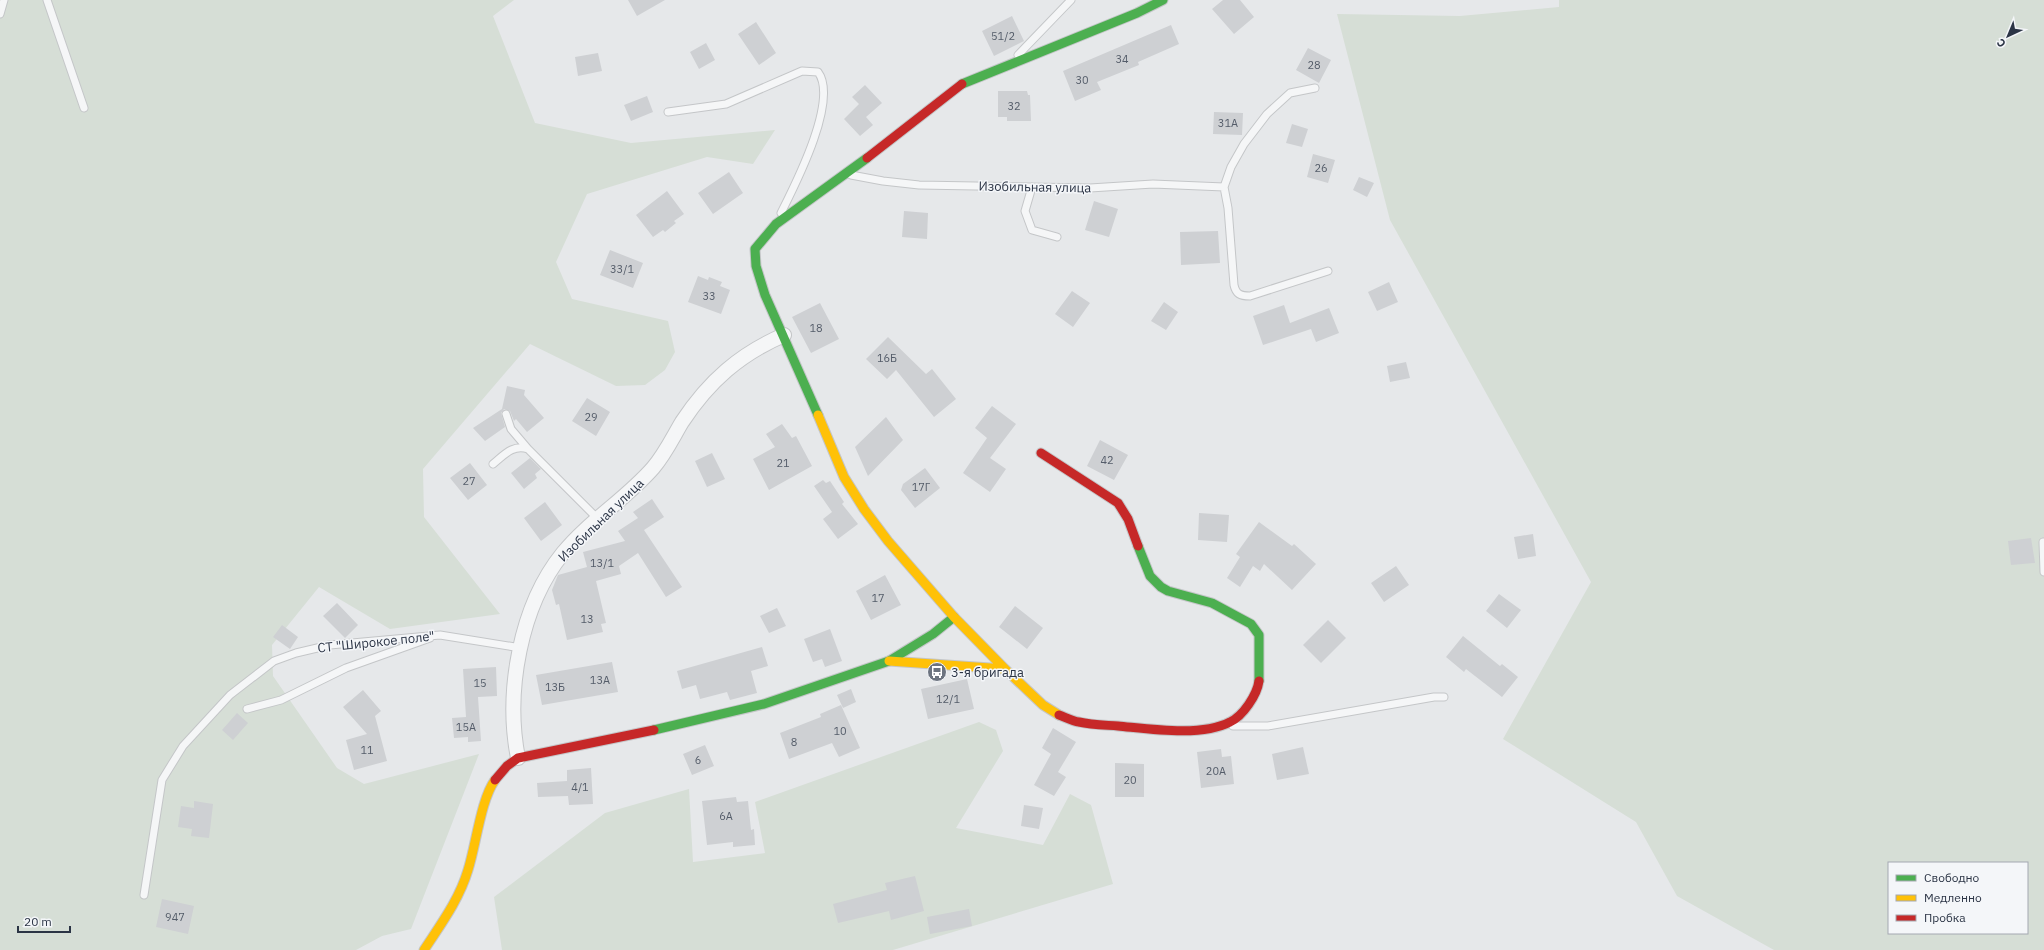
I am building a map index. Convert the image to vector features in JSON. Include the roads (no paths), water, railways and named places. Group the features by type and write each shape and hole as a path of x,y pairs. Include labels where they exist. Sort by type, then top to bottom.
{"street":[{"path":"1041,453 1118,503 1128,519 1150,576 1161,587 1168,591 1212,604 1241,617 1251,624 1259,635 1260,672 1258,686 1243,712 1231,722 1221,726 1191,731 1158,730 1078,722 1056,714 1043,705 954,617 888,541 864,508 844,477 784,335 765,295 756,266 756,248 776,224 847,174 957,86 1137,13 1163,0"},
{"name":"Изобильная улица","path":"518,758 514,739 513,704 521,648 537,595 549,574 564,553 654,467 694,403 710,385 732,364 762,345 784,335"},
{"path":"424,950 455,901 464,882 478,835 486,793 498,774 506,765 518,758 618,738 764,704 889,662 933,634 954,617"},
{"path":"889,662 1005,668"}],"lane":[{"path":"0,14 4,0"},
{"path":"47,0 84,108"},
{"path":"1008,65 1071,0"},
{"path":"668,112 726,104 802,71 818,72 821,76 823,98 819,124 803,169 776,224"},
{"path":"1315,88 1290,94 1267,114 1244,144 1231,167 1224,187 1228,208 1234,284 1236,292 1240,296 1250,296 1328,271"},
{"name":"Изобильная улица","path":"847,174 883,181 919,185 1090,188 1153,184 1224,187"},
{"path":"1032,187 1025,211 1032,230 1057,237"},
{"path":"506,414 511,428 528,449 598,520"},
{"path":"493,464 518,447 528,449"},
{"path":"2043,542 2044,572"},
{"path":"247,710 281,700 346,668 440,635"},
{"name":"СТ \"Широкое поле\"","path":"144,895 162,780 183,746 230,695 274,661 296,653 330,645 440,635 521,648"},
{"path":"1221,726 1268,726 1434,697 1444,697"}],"place":[{"name":"3-я бригада","path":"937,672"}]}
